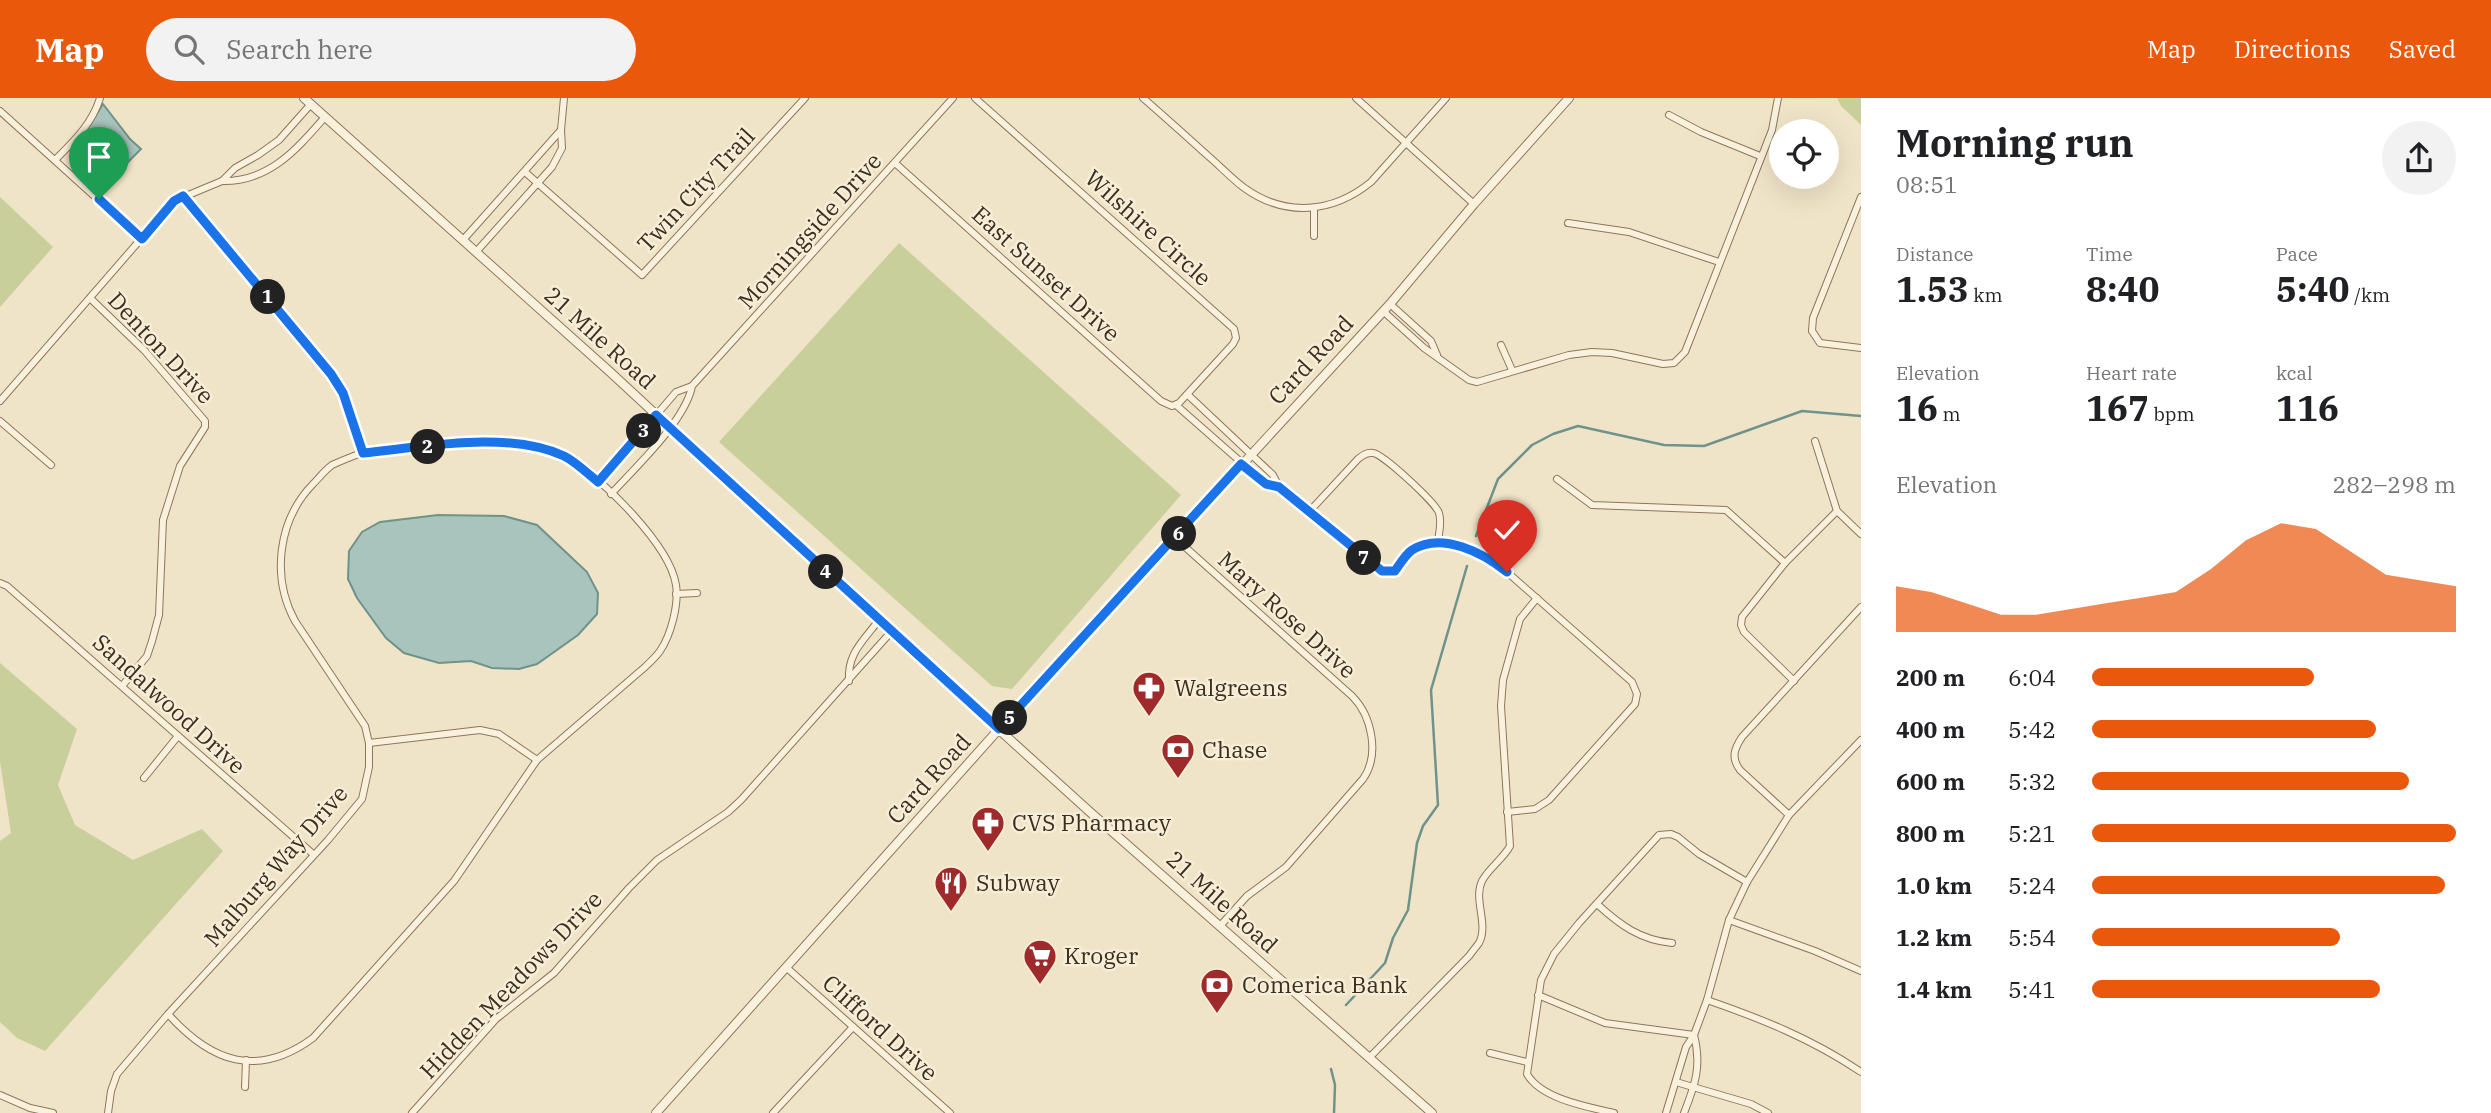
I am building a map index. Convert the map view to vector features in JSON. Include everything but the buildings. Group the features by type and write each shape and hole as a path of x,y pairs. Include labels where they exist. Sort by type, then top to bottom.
{"street":[{"path":"55,160 95,114 100,98"},
{"path":"476,252 552,167 562,148 564,98"},
{"name":"Twin City Trail","path":"537,184 642,275 805,98"},
{"name":"Morningside Drive","path":"611,494 687,403 692,386 953,98"},
{"name":"Wilshire Circle","path":"975,98 1234,329 1236,338 1233,344 1188,395"},
{"path":"1143,98 1244,187 1270,202 1299,208 1331,205 1361,190 1446,98"},
{"path":"1356,98 1475,204"},
{"name":"Card Road","path":"656,1113 999,729 1390,304 1569,98"},
{"path":"1383,311 1424,348 1469,380 1484,381 1512,370 1569,355 1592,352 1633,356 1663,364 1674,363 1685,352 1772,130 1778,98"},
{"path":"222,181 235,168 279,140 308,101"},
{"name":"21 Mile Road","path":"308,101 656,415 891,632 1432,1113"},
{"path":"0,111 142,239"},
{"path":"1670,115 1701,132 1760,156"},
{"path":"0,401 174,201 222,181 242,181 267,170 295,151 325,117"},
{"path":"463,240 561,131"},
{"path":"258,155 267,170"},
{"name":"East Sunset Drive","path":"895,163 1161,401 1176,405 1266,484 1279,487"},
{"path":"524,172 537,184"},
{"path":"183,196 331,374 343,393 363,453"},
{"path":"1861,197 1813,318 1812,331 1820,343 1861,348"},
{"path":"498,202 510,214"},
{"path":"1314,208 1314,236"},
{"path":"1568,223 1629,232 1719,262"},
{"name":"Denton Drive","path":"91,299 144,350 205,421 205,427 180,466 163,520 156,629 147,656 122,686"},
{"path":"1390,304 1431,341 1437,355"},
{"path":"1501,345 1512,370"},
{"name":"Morningside Drive","path":"598,482 676,392 692,386"},
{"path":"1176,405 1188,395 1273,475 1279,487 1382,571 1395,571 1411,551 1438,541 1487,558 1507,572 1632,682 1637,699 1631,710 1549,800 1535,809 1507,812"},
{"path":"0,421 51,465"},
{"name":"Malburg Way Drive","path":"108,1113 117,1074 362,799 369,767 369,743 365,726 295,621 285,604 281,588 281,553 292,513 303,494 331,466 363,453 500,442 530,444 566,457 639,520 669,565 676,584 676,594"},
{"path":"1815,442 1837,511 1861,534"},
{"path":"1308,513 1357,459 1373,453 1384,459 1437,508 1440,520 1438,541"},
{"path":"1557,479 1592,505 1726,510 1785,564"},
{"path":"1794,681 1744,632 1741,625 1744,613 1785,564 1837,511"},
{"name":"Mary Rose Drive","path":"1175,538 1352,696 1361,706 1368,723 1371,763 1363,779 1286,867 1247,896 1220,926"},
{"name":"Sandalwood Drive","path":"0,583 7,586 313,854"},
{"path":"168,1014 200,1045 219,1055 246,1060 281,1055 299,1048 313,1038 454,881 537,760 660,651 671,627 676,594 697,593"},
{"path":"1369,1058 1479,943 1482,934 1479,892 1482,881 1510,846 1501,706 1503,680 1520,619 1537,598"},
{"path":"1789,815 1740,770 1734,762 1734,752 1742,737 1861,607"},
{"name":"Hidden Meadows Drive","path":"849,681 848,665 855,651 879,620"},
{"name":"Hidden Meadows Drive","path":"412,1113 496,1019 554,973 657,860 728,812 741,800 891,632"},
{"path":"369,743 480,730 499,734 537,760"},
{"path":"144,778 178,736"},
{"path":"1667,1113 1686,1048 1694,1035 1707,1000 1729,920 1746,882 1789,815 1861,740"},
{"path":"1614,1113 1582,1106 1542,1090 1528,1074 1541,980 1554,954 1652,839 1665,834 1678,837 1707,859 1746,882"},
{"path":"1597,904 1635,934 1672,943"},
{"path":"1729,920 1861,971"},
{"name":"Clifford Drive","path":"788,968 950,1113"},
{"path":"1538,996 1605,1023 1694,1035"},
{"path":"1707,1000 1781,1027 1828,1051 1861,1072"},
{"path":"772,1113 853,1027"},
{"path":"1684,1113 1695,1086 1700,1055 1694,1035"},
{"path":"1490,1053 1528,1062"},
{"path":"245,1087 246,1060"},
{"path":"1676,1082 1751,1104 1768,1113"},
{"path":"0,1095 30,1108 53,1113"},
{"path":"1575,1113 1582,1106"}],"green space":[{"path":"1837,98 1861,98 1861,125 1841,106"},
{"path":"0,197 53,247 0,307"},
{"path":"899,243 1181,495 1012,689 992,686 719,442"},
{"path":"0,663 77,729 58,785 75,825 133,860 202,829 223,851 45,1051 17,1038 0,1022 0,841 11,833 0,762"}],"water":[{"path":"103,104 141,149 128,162 120,164 87,129"},
{"path":"438,515 504,516 537,525 587,572 598,593 597,614 578,635 537,664 519,669 492,668 471,661 439,663 404,653 386,638 357,598 348,579 349,551 362,532 380,522"}],"waterway":[{"path":"1476,536 1498,479 1532,445 1553,434 1578,426 1664,445 1704,446 1802,411 1861,416"},
{"path":"1346,1005 1385,963 1393,938 1408,910 1417,843 1423,826 1438,805 1431,690 1467,566"},
{"path":"1331,1069 1335,1085 1334,1113"}],"place":[{"name":"Walgreens","path":"1149,718"},
{"name":"Chase","path":"1178,780"},
{"name":"CVS Pharmacy","path":"988,853"},
{"name":"Subway","path":"951,913"},
{"name":"Kroger","path":"1040,986"},
{"name":"Comerica Bank","path":"1217,1015"}],"route":[{"path":"99,199 142,239 174,201 183,196 331,374 343,393 363,453 471,443 530,444 566,457 598,482 656,415 999,729 1088,635 1241,464 1266,484 1279,487 1382,571 1395,571 1411,551 1438,541 1487,558 1507,572"}]}
